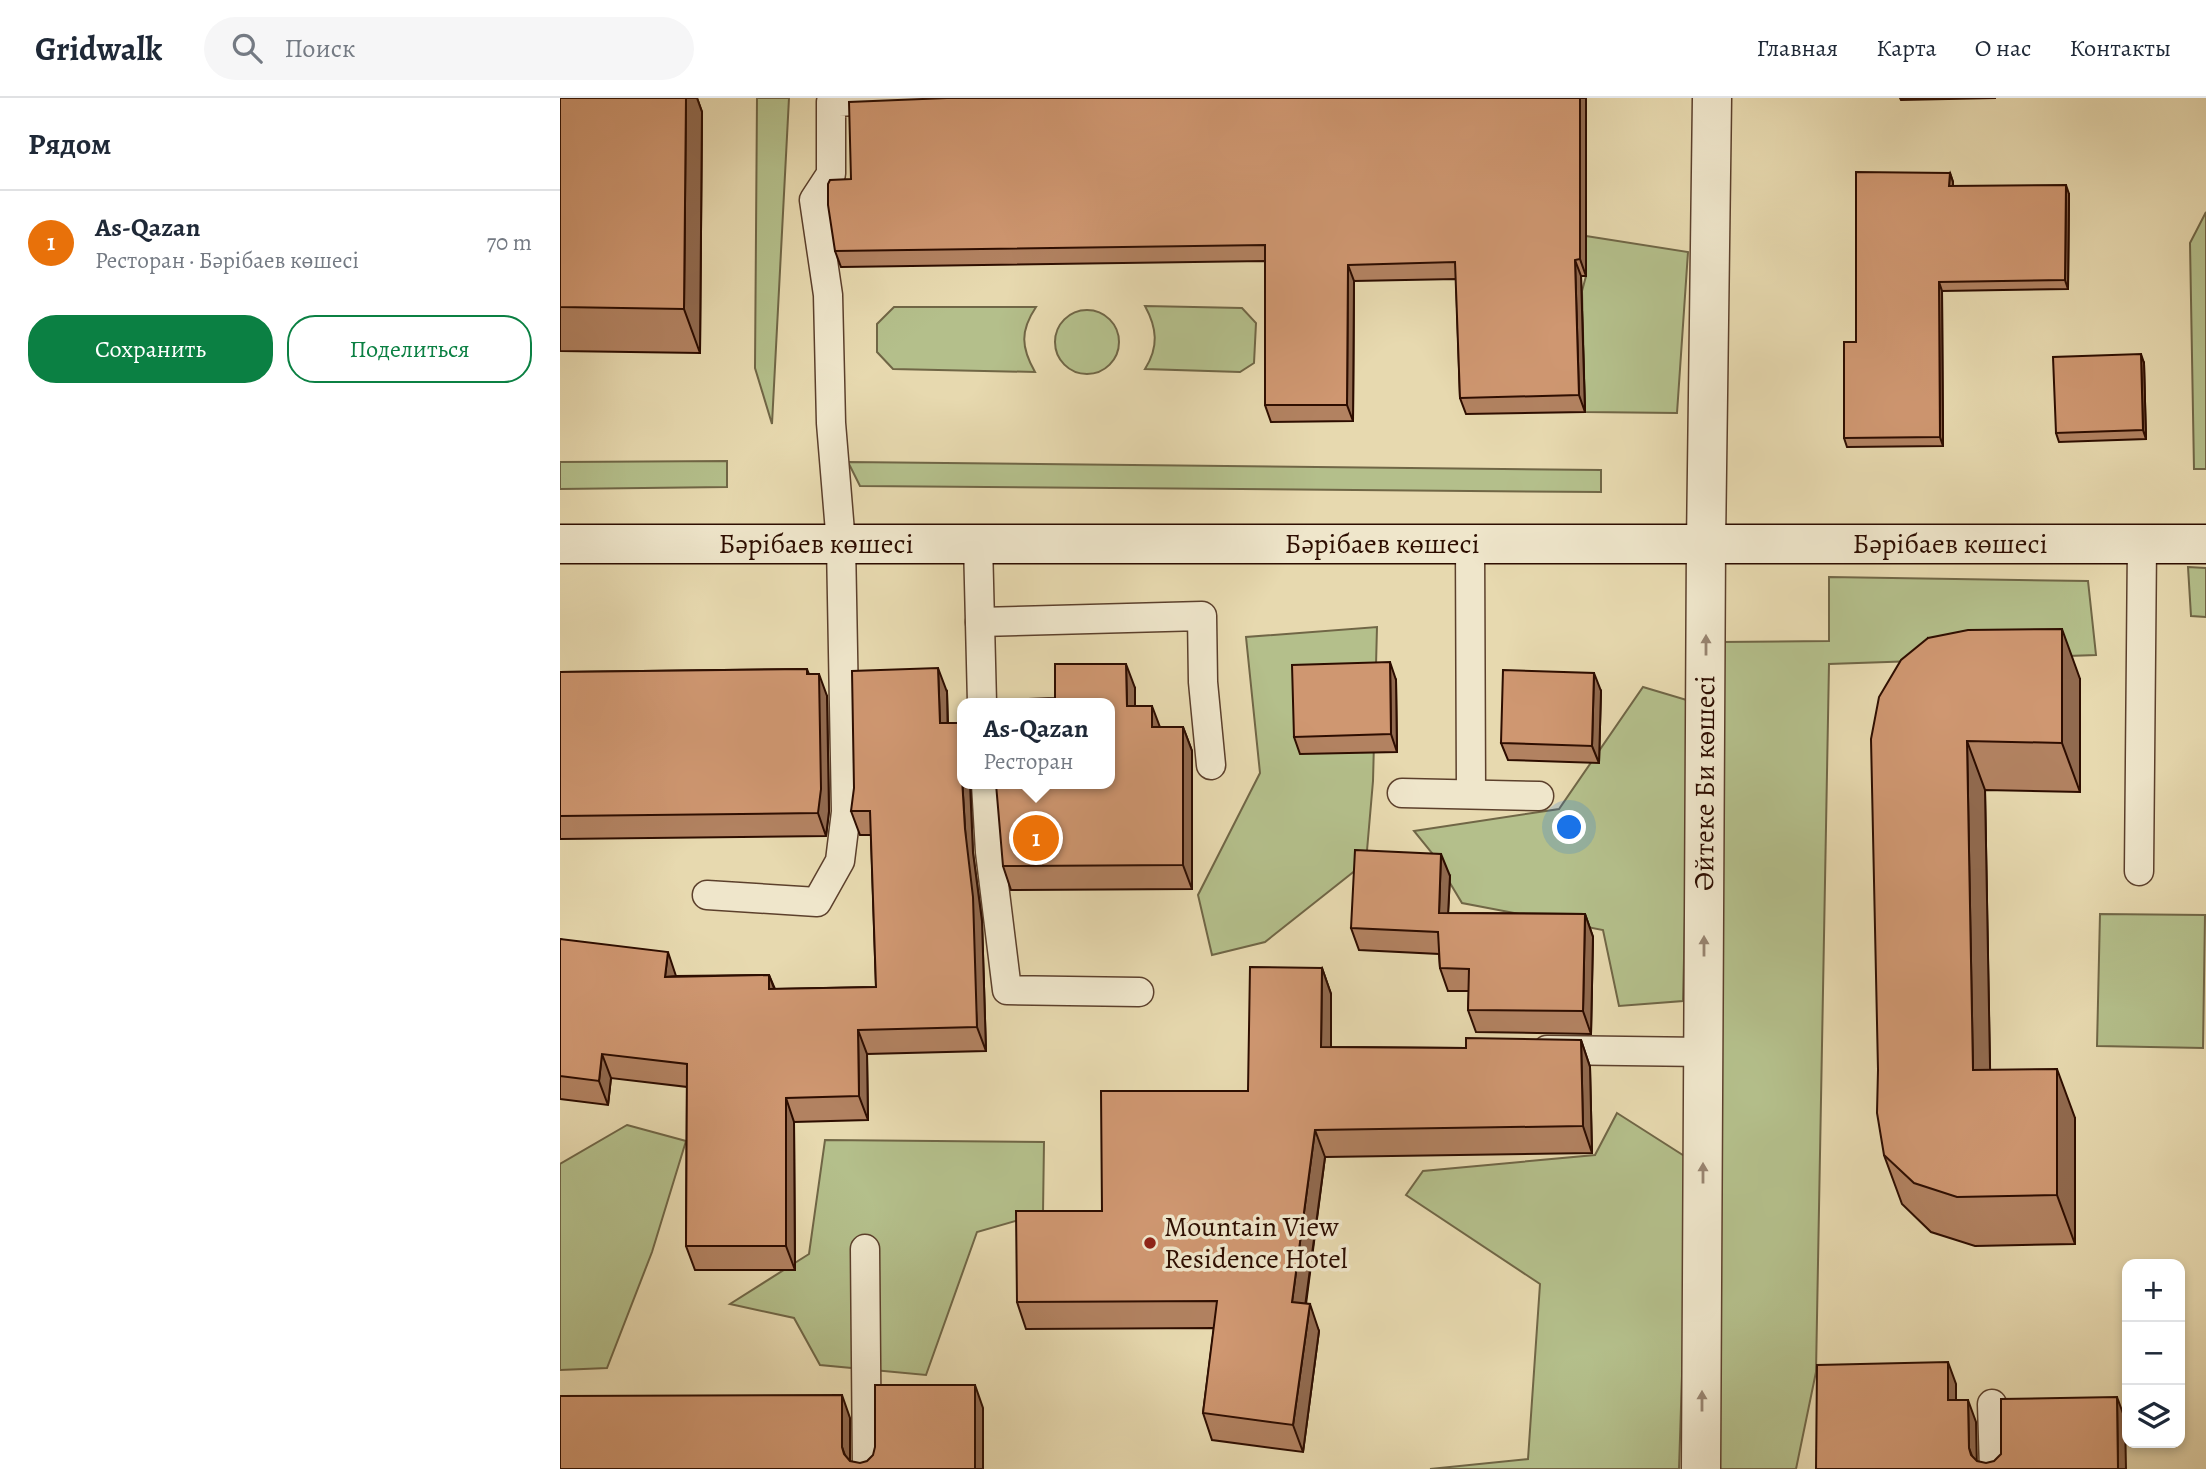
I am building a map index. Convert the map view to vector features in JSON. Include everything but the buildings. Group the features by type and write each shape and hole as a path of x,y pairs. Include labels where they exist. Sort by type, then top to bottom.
{"street":[{"name":"Әйтеке Би көшесі","path":"1701,1469 1706,544 1712,98"},
{"name":"Бәрібаев көшесі","path":"560,544 2206,544"}],"lane":[{"path":"707,895 817,902 840,861 846,812 841,544 831,423 828,295 814,201 831,174 831,102 951,98"},
{"path":"978,543 982,698"},
{"path":"1470,543 1471,794"},
{"path":"2139,871 2142,544"},
{"path":"980,622 1202,616 1203,682 1212,765"},
{"path":"986,789 990,852 1007,990 1139,992"},
{"path":"1402,793 1539,796"},
{"path":"1524,1050 1704,1052"},
{"path":"865,1249 867,1469"},
{"path":"1992,1404 1994,1469"}],"green space":[{"path":"757,98 789,98 772,424 755,368"},
{"path":"2206,212 2206,469 2194,469 2190,243"},
{"path":"1586,236 1688,252 1677,413 1585,412 1582,291 1586,276"},
{"path":"1145,306 1242,308 1256,323 1254,363 1240,372 1145,369 1153,353 1155,337"},
{"path":"894,307 1036,307 1027,324 1024,339 1027,355 1035,372 893,369 877,352 877,324"},
{"path":"1087,310 1099,312 1110,319 1117,330 1117,354 1110,365 1099,372 1087,374 1075,372 1064,365 1057,354 1055,342 1057,330 1064,319 1075,312"},
{"path":"727,461 727,487 560,489 560,462"},
{"path":"848,462 1601,470 1601,492 860,486"},
{"path":"2188,567 2206,568 2206,617 2191,616"},
{"path":"1829,577 2088,581 2096,655 1829,664 1816,1372 1796,1469 1714,1469 1720,642 1829,641"},
{"path":"1377,627 1373,781 1366,862 1265,942 1212,955 1198,895 1260,773 1246,637"},
{"path":"1643,687 1690,701 1683,1001 1619,1006 1603,930 1462,903 1432,853 1414,831 1559,809"},
{"path":"2100,914 2205,915 2203,1048 2097,1046"},
{"path":"1617,1113 1689,1159 1679,1469 1430,1469 1528,1459 1540,1284 1406,1195 1423,1171 1595,1155"},
{"path":"627,1125 686,1141 652,1252 607,1368 560,1370 560,1164"},
{"path":"825,1140 1044,1142 1043,1213 977,1232 926,1375 820,1365 794,1318 730,1304 809,1254"}],"place":[{"name":"As-Qazan","path":"1036,838"},
{"name":"Mountain View Residence Hotel","path":"1150,1243"}]}
